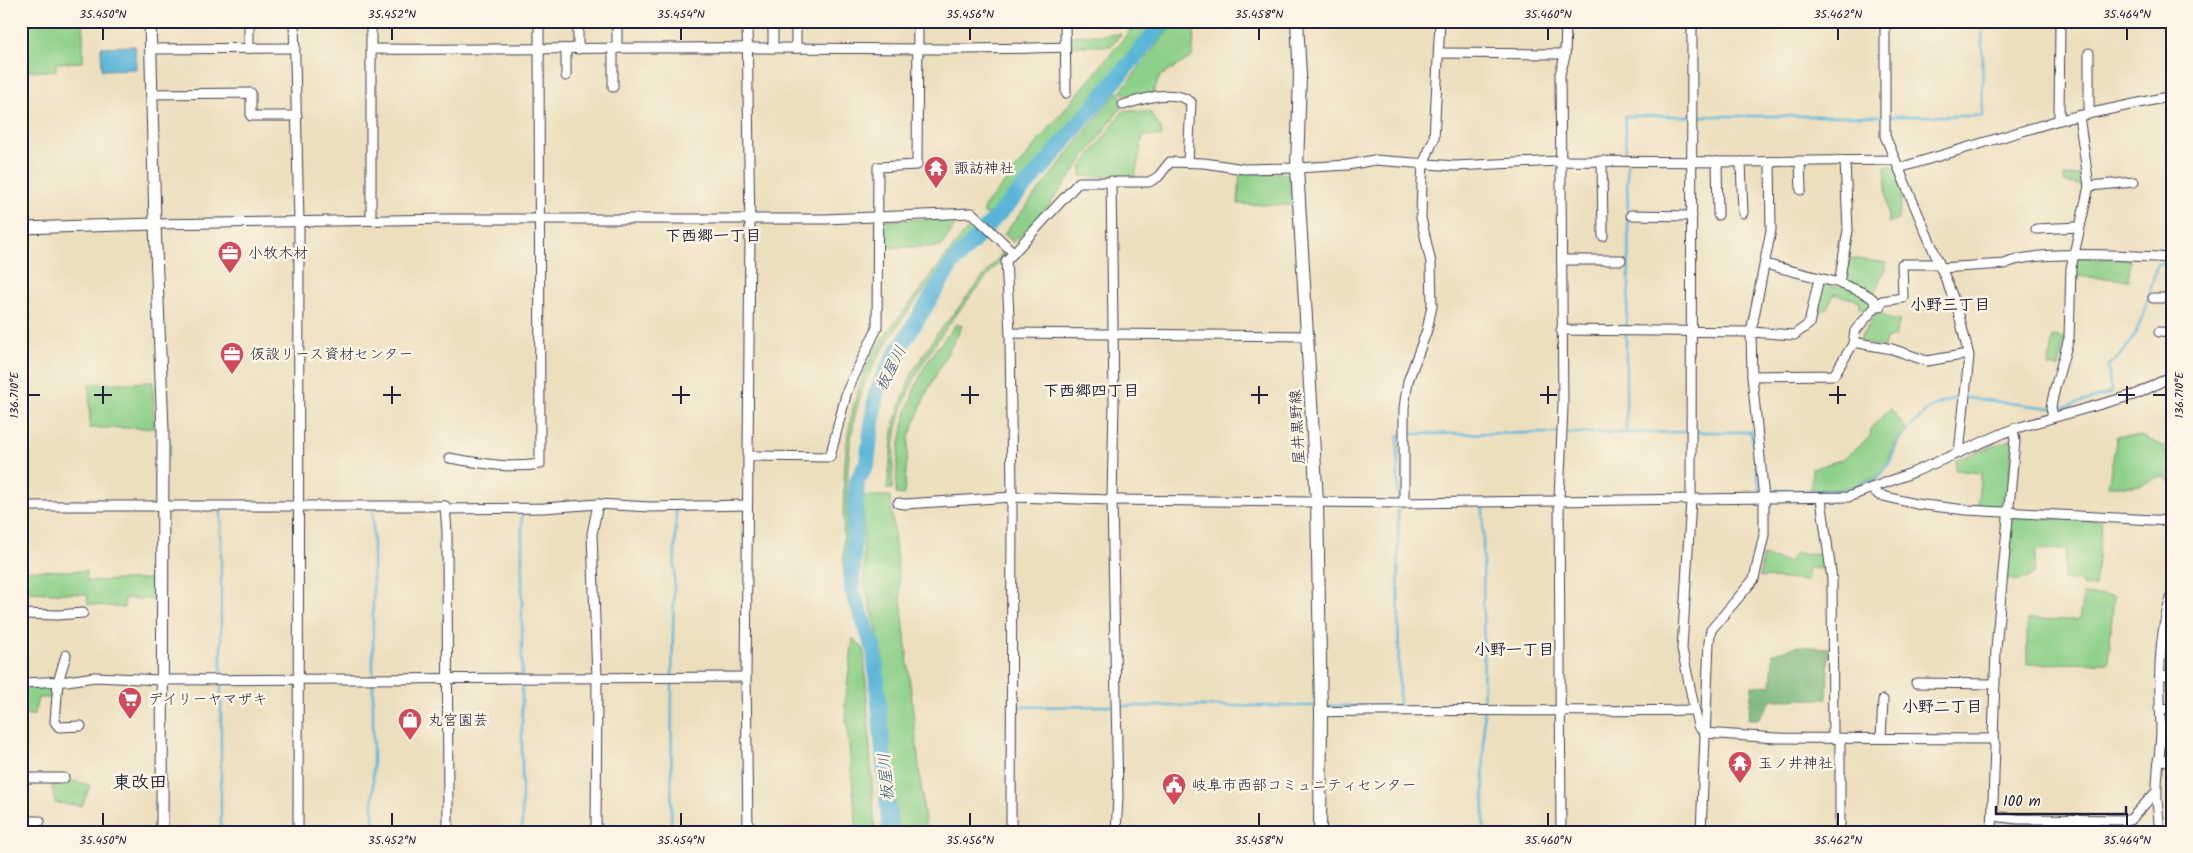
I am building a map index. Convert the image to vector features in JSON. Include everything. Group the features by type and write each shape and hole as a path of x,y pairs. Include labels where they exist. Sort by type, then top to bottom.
{"main road":[{"name":"屋井黒野線","path":"1297,21 1300,76 1297,168 1309,336 1317,502 1321,712 1320,832"}],"street":[{"path":"150,21 163,430 162,832"},
{"path":"248,21 249,48"},
{"path":"294,21 299,222 297,506 298,832"},
{"path":"371,21 371,220"},
{"path":"449,458 487,464 526,466 540,464 538,21"},
{"path":"578,21 578,49"},
{"path":"613,87 617,21"},
{"path":"747,21 749,220 746,677 748,832"},
{"path":"773,21 773,48"},
{"path":"796,21 796,48"},
{"path":"748,456 830,457 847,392 876,328 878,167 918,166 918,21"},
{"path":"1066,21 1066,93"},
{"path":"1404,503 1404,408 1408,381 1427,330 1432,306 1431,263 1421,218 1423,164 1434,139 1440,21"},
{"path":"1561,832 1562,712 1559,500 1563,406 1560,74 1565,54 1566,21"},
{"path":"1692,21 1691,500 1682,649 1693,710 1698,726 1705,733 1776,738 1993,738"},
{"path":"1885,21 1885,136 1958,311 1968,354 1959,453"},
{"path":"2059,120 2060,21"},
{"path":"371,49 919,48 994,50 1065,47"},
{"path":"150,49 295,48"},
{"path":"566,49 566,76"},
{"path":"1439,53 1565,54"},
{"path":"2089,53 2089,114"},
{"path":"151,94 251,93 251,116 297,116"},
{"path":"1123,105 1156,96 1179,96 1191,102 1188,162"},
{"path":"1010,832 1012,497 1010,333 1006,261 1012,250 1079,182 1149,182 1158,177 1170,162 1244,168 1297,168 1348,165 1374,160 1455,166 1560,161 1845,161 1897,164 2059,120 2172,96"},
{"path":"2053,418 2051,407 2069,338 2073,255 2089,186 2079,116"},
{"path":"1602,161 1603,236"},
{"path":"1800,161 1801,190"},
{"path":"1839,283 1848,230 1845,161"},
{"path":"1718,162 1718,215"},
{"path":"1741,162 1743,213"},
{"path":"1701,832 1711,630 1754,579 1764,535 1764,498 1752,376 1751,332 1771,230 1770,162"},
{"path":"1112,181 1114,333 1112,500 1118,797 1116,832"},
{"path":"2089,186 2134,182"},
{"path":"21,228 371,220 749,220 972,213 1012,250"},
{"path":"1631,215 1692,216"},
{"path":"1752,376 1834,375 1853,342 1855,331 1877,305 1880,306 1882,301 1903,298 1902,264 1939,266 2005,264 2013,259 2073,255 2171,258 2172,218"},
{"path":"2036,229 2079,227"},
{"path":"1562,260 1621,260"},
{"path":"1765,264 1839,283 1868,295 1876,301 1877,305"},
{"path":"1561,330 1751,332 1794,335 1809,324 1819,278"},
{"path":"2153,298 2172,298"},
{"path":"2159,332 2172,333"},
{"path":"1010,333 1309,336"},
{"path":"1853,342 1892,349 1927,361 1968,354"},
{"path":"898,503 1012,497 1404,503 1764,498 1821,499 1848,497 1959,453 2013,429 2137,394 2172,376"},
{"path":"1992,832 1995,684 2015,441 2013,429"},
{"path":"1871,488 1879,495 1916,504 2008,512 2172,521"},
{"path":"1821,499 1832,579 1840,832"},
{"path":"21,506 445,506 447,509 475,509 598,504 650,507 747,505"},
{"path":"596,832 597,678 592,534 598,504"},
{"path":"445,506 447,532 448,832"},
{"path":"2159,832 2160,816 2156,792 2161,729 2159,708 2162,635 2165,615 2172,595"},
{"path":"21,614 58,616 83,613"},
{"path":"2162,635 2172,635"},
{"path":"66,655 58,682 56,725 81,726"},
{"path":"2160,676 2172,675"},
{"path":"21,683 58,682 95,677 162,680 298,678 448,680 746,677"},
{"path":"1916,683 1995,684"},
{"path":"1881,738 1883,700"},
{"path":"2159,708 2172,709"},
{"path":"1321,712 1406,710 1562,712 1693,710"},
{"path":"2158,760 2172,761"},
{"path":"21,778 64,778"},
{"path":"1993,816 2017,819 2130,820 2156,792"},
{"path":"21,821 40,821"}],"green space":[{"path":"21,21 83,21 83,62 56,63 56,71 21,71"},
{"path":"1138,21 1156,21 1128,59 1098,91 1089,107 1016,192 995,213 984,214 984,207"},
{"path":"1175,21 1200,21 1195,27 1192,57 1160,76 1153,93 1133,97 1120,92"},
{"path":"1121,34 1111,46 1068,46 1069,36"},
{"path":"1117,92 1126,101 1039,219 1013,242 1004,234"},
{"path":"1124,110 1150,112 1161,129 1162,136 1143,136 1135,177 1081,176 1081,168"},
{"path":"1891,165 1896,169 1901,183 1898,184 1902,195 1898,219 1888,223 1885,166"},
{"path":"1240,171 1291,174 1293,205 1238,204"},
{"path":"2084,174 2085,186 2064,182 2064,177"},
{"path":"959,219 941,247 880,247 880,220"},
{"path":"973,222 979,228 928,286 895,330 880,353 860,397 854,419 848,465 848,582 844,582 844,470 847,442 859,388 869,362 883,339"},
{"path":"1002,253 1004,256 942,334 916,377 905,400 898,424 894,448 892,489 887,489 894,422 913,371 937,334"},
{"path":"2077,257 2130,260 2129,280 2074,276"},
{"path":"1850,258 1887,263 1868,310 1860,308 1860,301 1834,294 1827,309 1816,311 1821,284 1841,288"},
{"path":"1877,312 1892,320 1900,320 1895,336 1886,339 1884,347 1858,342"},
{"path":"956,324 962,326 926,394 909,437 904,495 896,494 900,442 913,392 928,361"},
{"path":"2053,336 2065,338 2059,368 2048,366"},
{"path":"153,382 154,428 90,428 89,384"},
{"path":"1890,408 1907,430 1896,442 1888,461 1877,477 1848,488 1811,490 1812,469 1843,459 1870,437 1871,429"},
{"path":"2117,436 2141,436 2163,446 2166,454 2172,458 2172,485 2166,478 2162,477 2136,486 2108,486"},
{"path":"2013,439 2006,510 1977,508 1981,473 1955,470 1956,460"},
{"path":"863,496 890,496 926,832 898,832 877,630 864,584"},
{"path":"2015,516 2102,521 2095,587 2083,586 2078,580 2064,580 2066,549 2036,550 2034,573 2028,578 2021,580 2006,578 2009,520"},
{"path":"1795,553 1825,555 1826,569 1809,568 1807,581 1760,577 1762,556 1789,562"},
{"path":"21,570 86,571 87,581 155,579 155,600 125,598 124,608 88,604 87,594 21,592"},
{"path":"2083,594 2114,596 2108,663 2027,664 2027,619 2079,620"},
{"path":"853,638 864,649 875,832 857,832 845,704"},
{"path":"1799,646 1829,648 1827,699 1772,700 1758,719 1748,719 1752,686 1771,685 1773,653"},
{"path":"54,686 54,698 38,698 34,715 21,715 21,690 24,687"},
{"path":"67,780 90,785 82,806 55,803 52,785"}],"water":[{"path":"135,46 136,69 102,70 101,47"}],"waterway":[{"name":"板屋川","path":"890,832 874,649 852,590 857,481 867,463 876,393 888,367 951,265 1043,167 1165,21"},
{"path":"1888,116 1983,116 1982,21"},
{"path":"1626,158 1625,116 1882,116"},
{"path":"1626,328 1629,285 1627,164"},
{"path":"1765,490 1844,491 1878,479 1890,462 1898,441 1926,411 1942,402 1960,397 2058,409 2111,393 2108,366 2119,356 2135,333 2146,307 2157,264 2172,264"},
{"path":"1564,433 1626,433 1626,333"},
{"path":"1627,433 1689,432"},
{"path":"1694,432 1751,432 1760,490"},
{"path":"1407,434 1559,433"},
{"path":"1398,500 1398,437 1401,435"},
{"path":"1327,706 1399,706 1398,506"},
{"path":"1483,506 1484,832"},
{"path":"672,675 676,508"},
{"path":"221,511 221,677"},
{"path":"373,511 373,832"},
{"path":"522,511 522,676"},
{"path":"522,681 522,832"},
{"path":"671,832 672,681"},
{"path":"221,682 221,832"},
{"path":"1014,707 1113,706"},
{"path":"1119,706 1316,706"}],"place":[{"name":"諏訪神社","path":"936,189"},
{"name":"小牧木材","path":"230,274"},
{"name":"仮設リース資材センター","path":"232,375"},
{"name":"デイリーヤマザキ","path":"130,720"},
{"name":"丸宮園芸","path":"410,741"},
{"name":"玉ノ井神社","path":"1740,784"},
{"name":"岐阜市西部コミュニティセンター","path":"1174,806"}],"district":[{"name":"下西郷一丁目","path":"713,235"},
{"name":"小野三丁目","path":"1950,304"},
{"name":"下西郷四丁目","path":"1091,390"},
{"name":"小野一丁目","path":"1514,649"},
{"name":"小野二丁目","path":"1942,706"},
{"name":"東改田","path":"140,782"}]}
